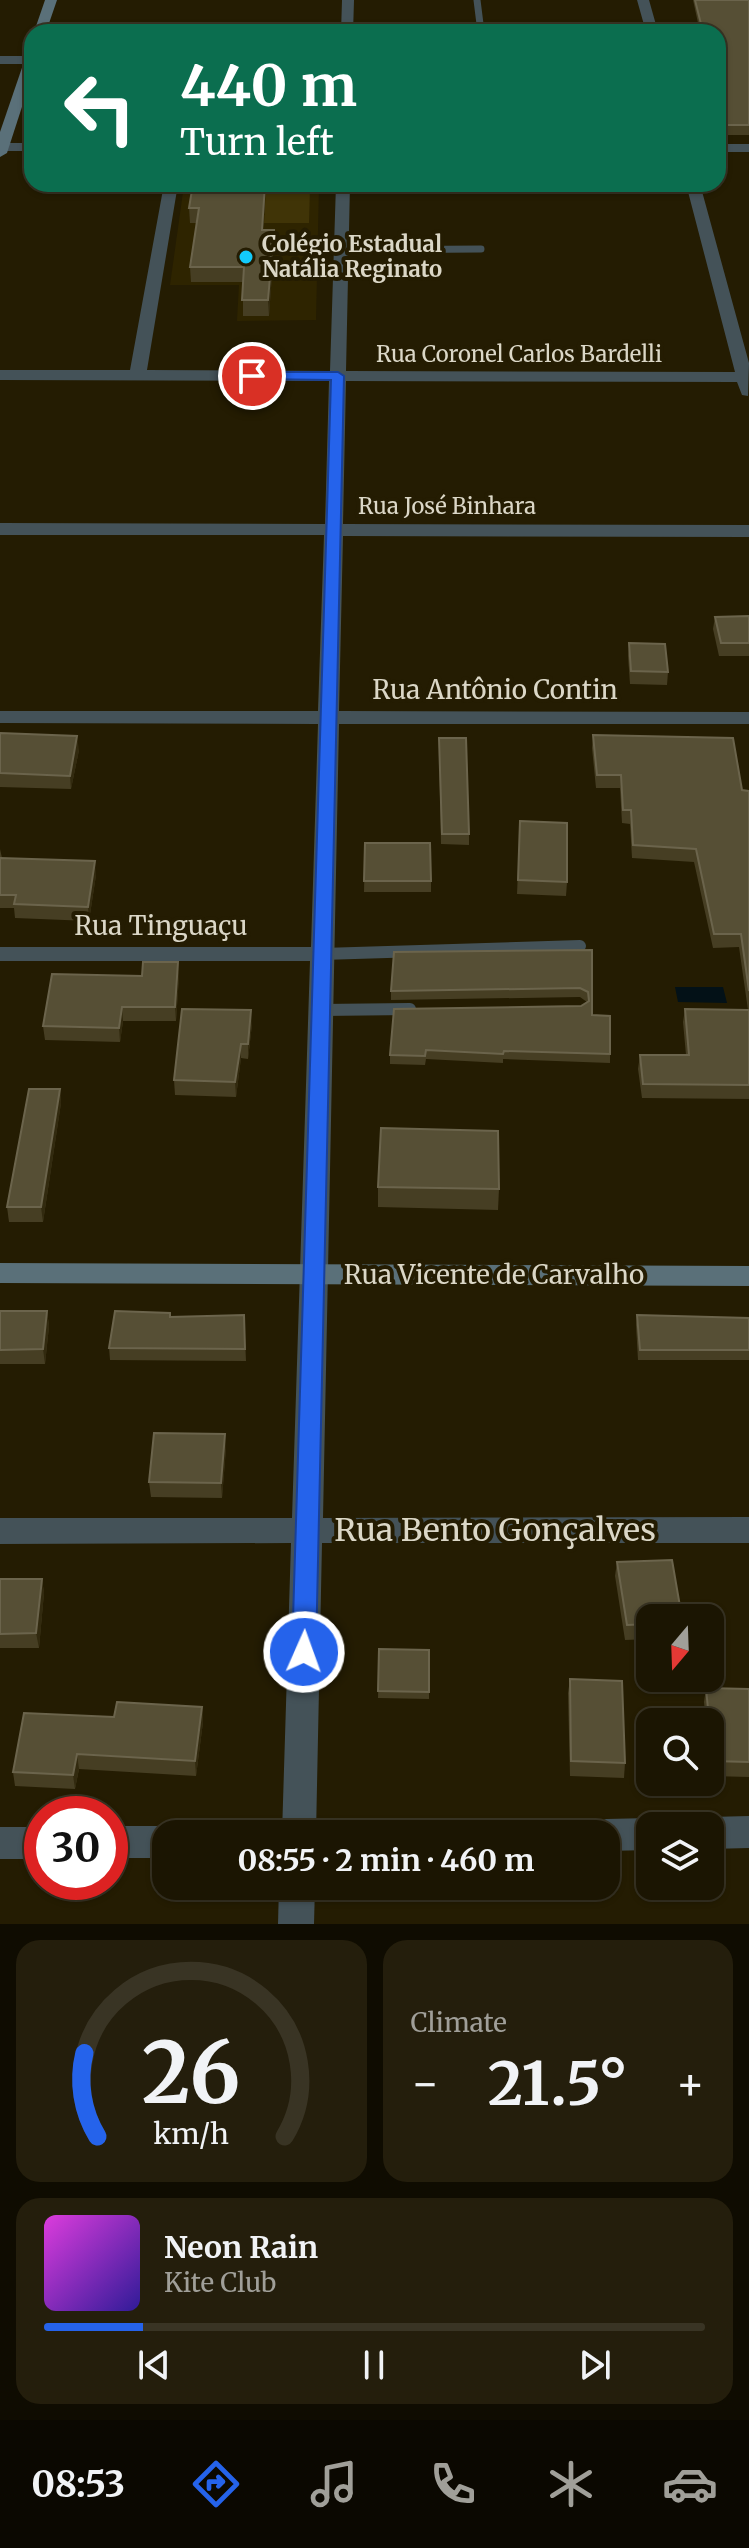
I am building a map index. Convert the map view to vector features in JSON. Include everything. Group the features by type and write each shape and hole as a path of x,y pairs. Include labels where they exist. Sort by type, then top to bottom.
{"main road":[{"path":"43,24 51,0"},
{"path":"1,149 24,80"},
{"name":"Rua Vicente de Carvalho","path":"0,1273 749,1276"}],"street":[{"path":"347,24 348,0"},
{"path":"643,0 650,24"},
{"path":"0,60 24,59"},
{"path":"1,149 24,148"},
{"path":"726,148 749,148"},
{"path":"138,375 170,192"},
{"path":"299,1820 343,192"},
{"path":"695,192 748,382"},
{"name":"Rua Coronel Carlos Bardelli","path":"0,375 748,382"},
{"name":"Rua José Binhara","path":"0,529 749,531"},
{"name":"Rua Antônio Contin","path":"0,717 749,718"},
{"name":"Rua Tinguaçu","path":"0,954 322,954"},
{"name":"Rua Bento Gonçalves","path":"0,1531 749,1530"},
{"path":"724,1833 749,1832"},
{"path":"128,1842 152,1842"},
{"path":"0,1843 24,1843"},
{"path":"296,1924 297,1900"}],"lane":[{"path":"477,0 480,24"},
{"path":"341,250 481,249"},
{"path":"322,954 370,950 580,946"},
{"path":"321,1010 424,1009"}],"shaded area":[{"name":"Colégio Estadual Natália Reginato","path":"183,192 319,192 316,320 237,321 239,285 170,285"},
{"path":"266,192 310,192 309,223 264,223"},
{"path":"675,987 723,987 727,1003 678,1002"}],"building":[{"path":"695,0 749,0 749,125 726,125 726,24 701,24"},
{"path":"192,192 264,192 262,230 274,230 268,300 242,300 244,267 190,267 199,208 189,208"},
{"path":"749,616 749,643 721,643 715,617"},
{"path":"629,643 665,644 668,672 631,671"},
{"path":"0,733 77,736 70,776 0,773"},
{"path":"593,735 733,738 742,790 749,791 749,991 741,934 714,934 696,849 633,845 631,810 623,810 621,775 597,775"},
{"path":"439,738 466,738 469,834 442,834"},
{"path":"520,821 567,823 567,882 518,880"},
{"path":"365,843 430,843 431,881 364,881"},
{"path":"0,858 95,861 88,907 14,904 16,895 0,895"},
{"path":"592,950 592,1015 610,1016 610,1054 426,1050 425,1056 390,1055 394,1009 581,1006 589,1001 588,992 580,988 391,991 394,952"},
{"path":"143,962 178,962 175,1007 122,1007 119,1028 43,1026 52,974 142,976"},
{"path":"182,1009 251,1010 248,1044 241,1044 235,1082 174,1080"},
{"path":"685,1009 749,1010 749,1085 643,1084 640,1055 689,1055"},
{"path":"29,1089 60,1089 41,1207 7,1207"},
{"path":"381,1128 498,1131 499,1189 378,1187"},
{"path":"0,1311 47,1311 43,1349 0,1350"},
{"path":"115,1311 170,1313 170,1317 244,1315 245,1349 109,1348"},
{"path":"637,1315 749,1318 749,1350 640,1350"},
{"path":"154,1433 225,1434 221,1483 149,1482"},
{"path":"672,1560 680,1604 636,1604 636,1625 627,1625 617,1562"},
{"path":"0,1579 42,1579 36,1633 0,1634"},
{"path":"379,1649 429,1650 429,1692 378,1691"},
{"path":"570,1679 622,1681 625,1763 571,1761"},
{"path":"749,1689 749,1762 724,1761 724,1708 708,1708 706,1692"},
{"path":"117,1702 202,1707 195,1761 77,1754 73,1775 13,1772 24,1713 114,1717"}],"place":[{"name":"Colégio Estadual Natália Reginato","path":"246,257"}],"route":[{"path":"252,376 338,376 304,1652"}]}
